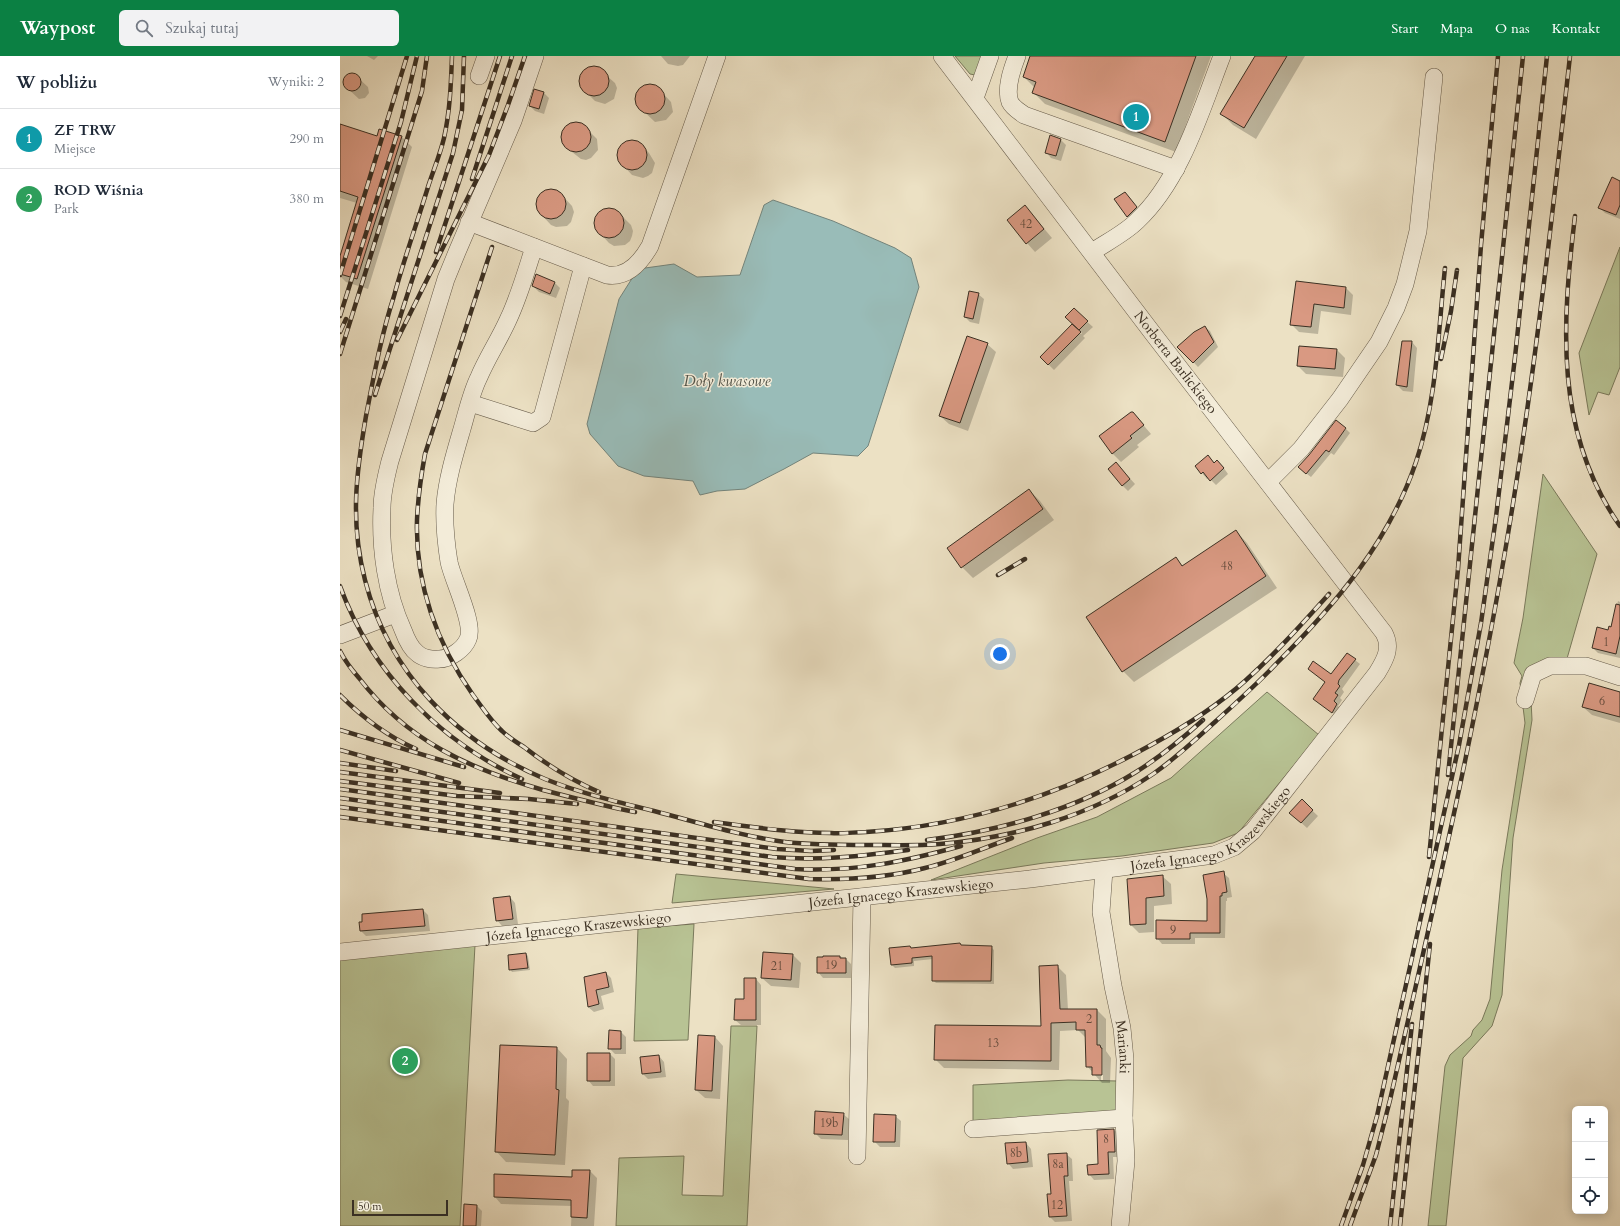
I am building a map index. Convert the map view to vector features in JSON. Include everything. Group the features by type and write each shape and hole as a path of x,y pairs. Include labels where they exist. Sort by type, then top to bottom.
{"street":[{"path":"479,76 486,56"},
{"path":"534,247 517,300 508,321 478,379 455,452 449,478 445,504 446,530 450,562 458,592 469,622 470,631 468,640 463,648 449,657 440,660 425,658 416,653 407,640 395,614 389,587 382,538 382,507 385,484 390,461 446,279 513,121 535,56"},
{"path":"469,222 607,275 616,276 632,269 650,246 717,56"},
{"name":"Norberta Barlickiego","path":"942,56 1384,633 1387,638 1388,648 1384,662 1377,673"},
{"path":"975,98 990,56"},
{"path":"1017,56 1012,69 1009,90 1010,102 1024,115 1176,168"},
{"path":"1092,252 1136,222 1151,207 1176,168 1191,138 1222,56"},
{"path":"1268,482 1301,449 1340,399 1379,342 1396,308 1409,272 1418,231 1434,77"},
{"path":"470,403 533,423 542,417 583,266"},
{"path":"340,635 395,614"},
{"path":"1525,700 1532,674 1550,666 1586,666 1620,677"},
{"name":"Józefa Ignacego Kraszewskiego","path":"340,952 862,897 1104,870 1214,855 1241,842 1253,831 1377,673"},
{"name":"Marianki","path":"1104,870 1101,912 1113,986 1122,1028 1125,1058 1124,1118 1126,1161 1120,1226"},
{"path":"858,1156 862,897"},
{"path":"973,1129 1124,1118"}],"green space":[{"path":"955,56 982,56 975,75 970,74"},
{"path":"1620,247 1620,367 1609,395 1598,392 1589,415 1579,353"},
{"path":"1543,474 1597,554 1564,669 1537,679 1531,700 1532,720 1513,838 1502,995 1492,1026 1463,1058 1446,1226 1428,1226 1445,1066 1450,1055 1471,1036 1473,1030 1482,1020 1490,999 1502,870 1525,723 1520,683 1522,676 1514,663 1523,618"},
{"path":"1267,692 1319,735 1238,833 1213,843 1122,856 1044,863 931,880 1037,838 1097,817 1171,778"},
{"path":"676,874 834,889 672,903"},
{"path":"694,924 688,1040 634,1041 638,928"},
{"path":"475,945 460,1226 340,1226 340,960"},
{"path":"731,1026 757,1026 747,1226 616,1226 619,1158 684,1156 682,1195 723,1196"},
{"path":"1068,1080 1118,1081 1117,1112 973,1123 973,1085"}],"water":[{"name":"Doły kwasowe","path":"773,200 833,221 895,248 911,258 919,287 868,446 858,456 813,453 745,489 717,491 700,495 693,481 644,476 618,466 590,434 587,424 619,299 638,269 674,264 697,277 740,275 764,205"}],"building":[{"path":"1030,56 1196,56 1165,142 1032,93 1036,82 1023,77"},
{"path":"1255,56 1287,56 1244,128 1220,114"},
{"path":"594,66 604,71 609,81 604,91 594,96 584,91 579,81 584,71"},
{"path":"352,73 356,74 360,78 360,86 356,90 352,91 348,90 344,86 343,82 344,78 348,74"},
{"path":"650,84 656,85 664,93 664,105 656,113 650,114 644,113 636,105 635,99 636,93 644,85"},
{"path":"534,89 544,92 539,109 529,106"},
{"path":"576,122 582,123 590,131 590,143 582,151 576,152 570,151 562,143 561,137 562,131 570,123"},
{"path":"340,124 377,136 379,129 402,136 357,279 340,274 340,256 358,197 340,191"},
{"path":"1050,135 1061,139 1056,156 1045,153"},
{"path":"632,140 638,141 646,149 646,161 638,169 632,170 626,169 618,161 617,155 618,149 626,141"},
{"path":"1612,177 1620,181 1620,205 1616,215 1598,208"},
{"path":"551,189 562,193 566,204 562,215 551,219 540,215 536,204 540,193"},
{"path":"1125,192 1137,207 1127,217 1114,199"},
{"path":"1025,205 1044,229 1026,244 1007,220"},
{"path":"609,208 620,212 624,223 620,234 609,238 598,234 594,223 598,212"},
{"path":"536,274 555,282 550,294 532,286"},
{"path":"1296,281 1346,287 1344,308 1314,304 1311,327 1290,325"},
{"path":"969,291 979,293 973,319 964,317"},
{"path":"1074,308 1088,321 1079,330 1065,317"},
{"path":"1072,324 1081,332 1048,365 1040,357"},
{"path":"1205,326 1214,342 1193,363 1177,347 1194,332"},
{"path":"967,336 988,343 960,423 939,416"},
{"path":"1402,341 1412,341 1407,387 1396,385"},
{"path":"1299,346 1337,349 1335,369 1297,366"},
{"path":"1133,412 1144,425 1130,436 1132,438 1112,454 1099,436"},
{"path":"1336,420 1346,428 1329,452 1326,450 1306,474 1298,467"},
{"path":"1208,455 1214,463 1217,460 1224,468 1210,481 1203,472 1201,474 1195,466"},
{"path":"1116,462 1130,479 1122,486 1108,469"},
{"path":"1029,489 1043,509 961,568 947,548"},
{"path":"1236,530 1266,576 1122,672 1086,617 1176,557 1182,566"},
{"path":"1616,604 1620,605 1620,636 1616,654 1592,648 1597,627 1608,630 1609,626 1611,627"},
{"path":"1347,653 1356,659 1339,680 1338,684 1340,686 1335,693 1338,695 1334,701 1337,704 1332,713 1313,699 1325,682 1308,669 1313,661 1331,674"},
{"path":"1589,683 1620,692 1620,717 1582,707"},
{"path":"1302,799 1313,810 1301,823 1289,813"},
{"path":"1224,871 1227,892 1222,893 1222,896 1220,896 1220,933 1190,933 1190,939 1156,939 1156,920 1207,921 1207,899 1203,875"},
{"path":"1163,875 1164,896 1146,898 1146,924 1130,925 1127,879"},
{"path":"510,896 513,919 496,921 493,898"},
{"path":"423,909 425,926 360,931 359,922 362,922 362,914"},
{"path":"960,943 961,945 992,946 991,981 932,981 932,956 912,958 912,963 891,965 889,948 910,946 911,948"},
{"path":"763,952 793,954 791,980 761,978"},
{"path":"526,953 528,968 509,970 508,955"},
{"path":"840,956 840,958 846,958 846,973 817,973 817,957"},
{"path":"1058,965 1060,1009 1097,1009 1097,1045 1100,1045 1102,1048 1102,1075 1092,1075 1092,1067 1086,1067 1085,1030 1076,1030 1076,1022 1051,1023 1051,1061 934,1060 935,1025 1041,1026 1039,966"},
{"path":"606,972 609,987 596,990 599,1004 588,1007 584,977"},
{"path":"744,978 756,978 756,1020 734,1020 735,999 744,999"},
{"path":"609,1030 621,1031 621,1049 608,1049"},
{"path":"698,1035 715,1036 712,1091 695,1090"},
{"path":"500,1045 557,1047 556,1089 559,1090 555,1155 495,1152"},
{"path":"587,1053 610,1053 610,1081 587,1081"},
{"path":"659,1055 661,1072 642,1074 640,1057"},
{"path":"815,1111 844,1113 842,1135 814,1134"},
{"path":"874,1114 896,1115 895,1142 873,1142"},
{"path":"1114,1129 1115,1152 1108,1152 1109,1174 1088,1175 1087,1165 1098,1164 1097,1130"},
{"path":"1026,1142 1028,1162 1007,1164 1005,1143"},
{"path":"1067,1153 1068,1176 1064,1176 1067,1216 1049,1217 1047,1194 1051,1194 1048,1154"},
{"path":"572,1170 590,1170 587,1218 571,1217 571,1200 494,1197 494,1174 572,1177"},
{"path":"464,1204 477,1205 476,1226 463,1226"}],"railway":[{"path":"340,275 407,56"},
{"path":"340,316 401,122 417,56"},
{"path":"340,354 422,91 427,56"},
{"path":"452,56 449,108 441,151 406,255 385,326 362,437 356,498 357,538 365,580 376,614 391,646 409,675 431,701 456,725 483,746 513,764 545,779 585,793 752,836 785,842 836,845 940,844 996,836 1051,822 1104,802 1153,774 1178,755 1254,686 1319,619 1358,571 1391,519 1405,491 1423,439 1433,391 1445,268"},
{"path":"375,395 453,153 462,110 464,56"},
{"path":"436,252 500,56"},
{"path":"472,179 512,56"},
{"path":"397,340 489,155 525,56"},
{"path":"1429,857 1458,569 1481,245 1498,56"},
{"path":"1448,775 1523,56"},
{"path":"1341,1226 1363,1165 1377,1116 1459,745 1481,623 1496,517 1515,357 1547,56"},
{"path":"1350,1226 1376,1155 1390,1100 1455,809 1485,663 1520,459 1536,344 1570,56"},
{"path":"1575,216 1570,256 1566,337 1568,376 1573,415 1583,453 1599,490 1620,526"},
{"path":"492,247 425,454 417,520 417,544 424,590 439,634 449,655 473,695 490,718 507,735 541,760 569,777 599,792"},
{"path":"1441,359 1451,311 1457,270"},
{"path":"340,332 346,319"},
{"path":"998,575 1025,559"},
{"path":"340,586 353,617 370,647 389,675 412,700 436,724 463,745 522,779"},
{"path":"714,822 802,832 840,833 904,829 977,815 1013,805 1049,792 1118,763 1200,716 1245,681 1298,628 1329,594"},
{"path":"340,651 351,669 378,700 419,736 442,750 465,762 516,782 578,799 635,812"},
{"path":"340,695 375,725 405,744 416,749"},
{"path":"927,840 1009,825 1062,808 1088,797 1145,766 1171,748 1203,720"},
{"path":"340,730 464,767"},
{"path":"340,750 459,783"},
{"path":"340,763 396,771"},
{"path":"340,772 500,793"},
{"path":"340,781 457,796 529,799 577,804"},
{"path":"340,789 777,849 811,851 834,850"},
{"path":"340,798 772,857 823,858 908,850"},
{"path":"340,807 795,869 817,870 879,865 919,857 961,846"},
{"path":"340,817 809,879 867,878 911,871 947,862 1012,838"},
{"path":"1400,1226 1430,944"},
{"path":"1390,1226 1412,1024"}],"place":[{"name":"ZF TRW","path":"1136,117"},
{"name":"ROD Wiśnia","path":"405,1061"}]}
